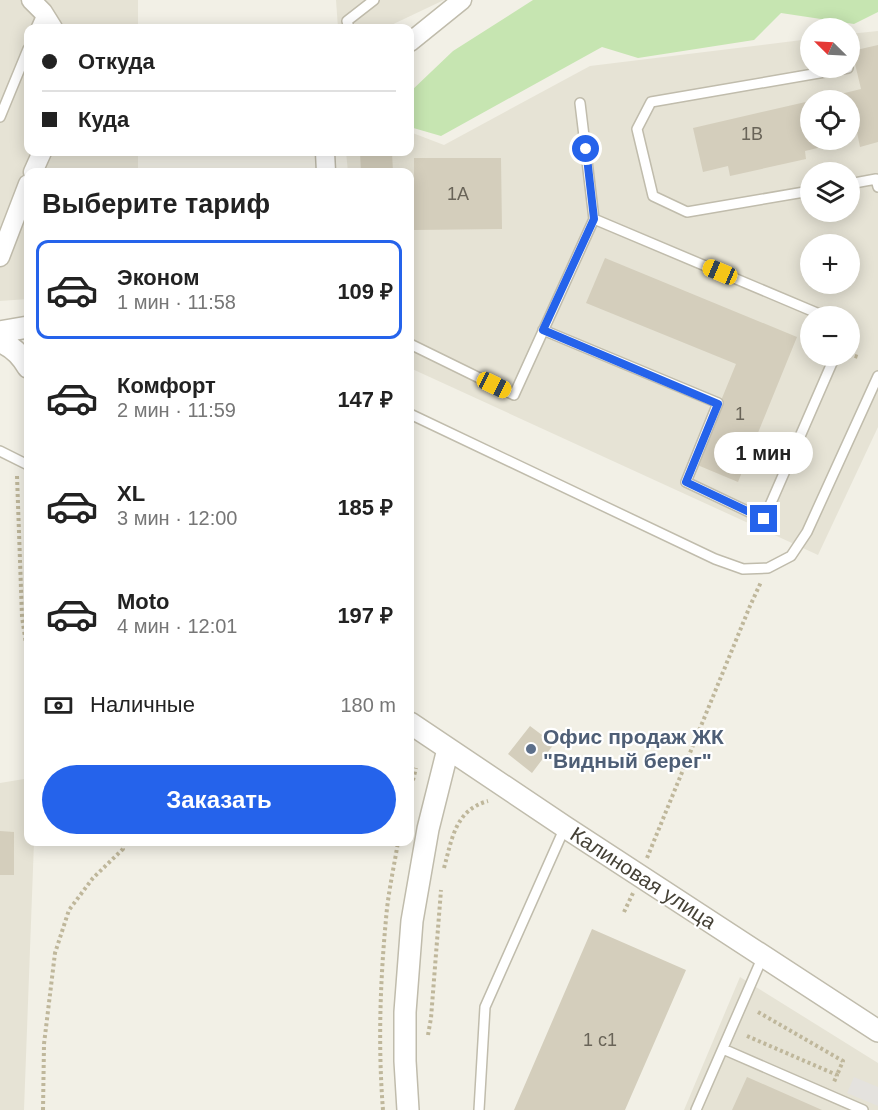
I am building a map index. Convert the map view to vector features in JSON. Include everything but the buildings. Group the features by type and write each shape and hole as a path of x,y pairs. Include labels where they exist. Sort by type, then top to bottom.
{"street":[{"path":"414,39 462,0"},
{"path":"37,14 48,24"},
{"path":"0,257 24,194"},
{"path":"0,332 24,328"},
{"path":"0,342 24,361"},
{"name":"Калиновая улица","path":"414,726 878,1031"},
{"path":"408,1110 405,1012 412,921 428,830 448,749"}],"lane":[{"path":"348,24 347,21 374,0"},
{"path":"0,117 24,60"},
{"path":"800,76 651,102 636,129 653,196 687,212 800,193"},
{"path":"414,346 514,395 594,219 580,103"},
{"path":"860,182 876,179 878,187"},
{"path":"594,219 800,306"},
{"path":"543,330 718,404 686,482 764,519 831,366"},
{"path":"414,416 715,559 743,569 768,568 791,556 807,532 878,376"},
{"path":"0,451 24,463"},
{"path":"479,1110 485,1007 565,827"},
{"path":"696,1110 763,956"},
{"path":"723,1049 863,1110"}],"path":[{"path":"17,459 24,630"},
{"path":"624,912 768,568"},
{"path":"414,776 416,768"},
{"path":"442,878 454,830 465,813 479,803 492,800"},
{"path":"43,1110 44,1044 55,953 69,910 93,878 123,849 123,846"},
{"path":"427,1039 431,1018 441,889"},
{"path":"758,1012 843,1061 829,1095"},
{"path":"747,1036 837,1075"}],"shaded area":[{"path":"0,0 138,0 138,24 24,24 24,156 138,156 138,168 24,168 24,299 0,301"},
{"path":"336,0 444,0 393,24 338,24"},
{"path":"878,31 878,427 818,555 414,370 414,168 348,168 346,156 414,156 414,134 444,145 590,66 800,40 800,78 860,78 860,33"},
{"path":"24,779 24,846 34,846 24,1110 0,1110 0,783"},
{"path":"740,977 878,1063 878,1110 684,1110"},
{"path":"854,1077 878,1087 878,1106 847,1093"}],"green space":[{"path":"533,0 878,0 878,12 860,21 860,18 814,18 781,13 754,40 638,58 602,47 441,136 414,128 414,88 453,51"}],"place":[{"name":"Офис продаж ЖК \"Видный берег\"","path":"531,749"}],"route":[{"path":"586,149 594,219 543,330 718,404 686,482 764,519"}]}
